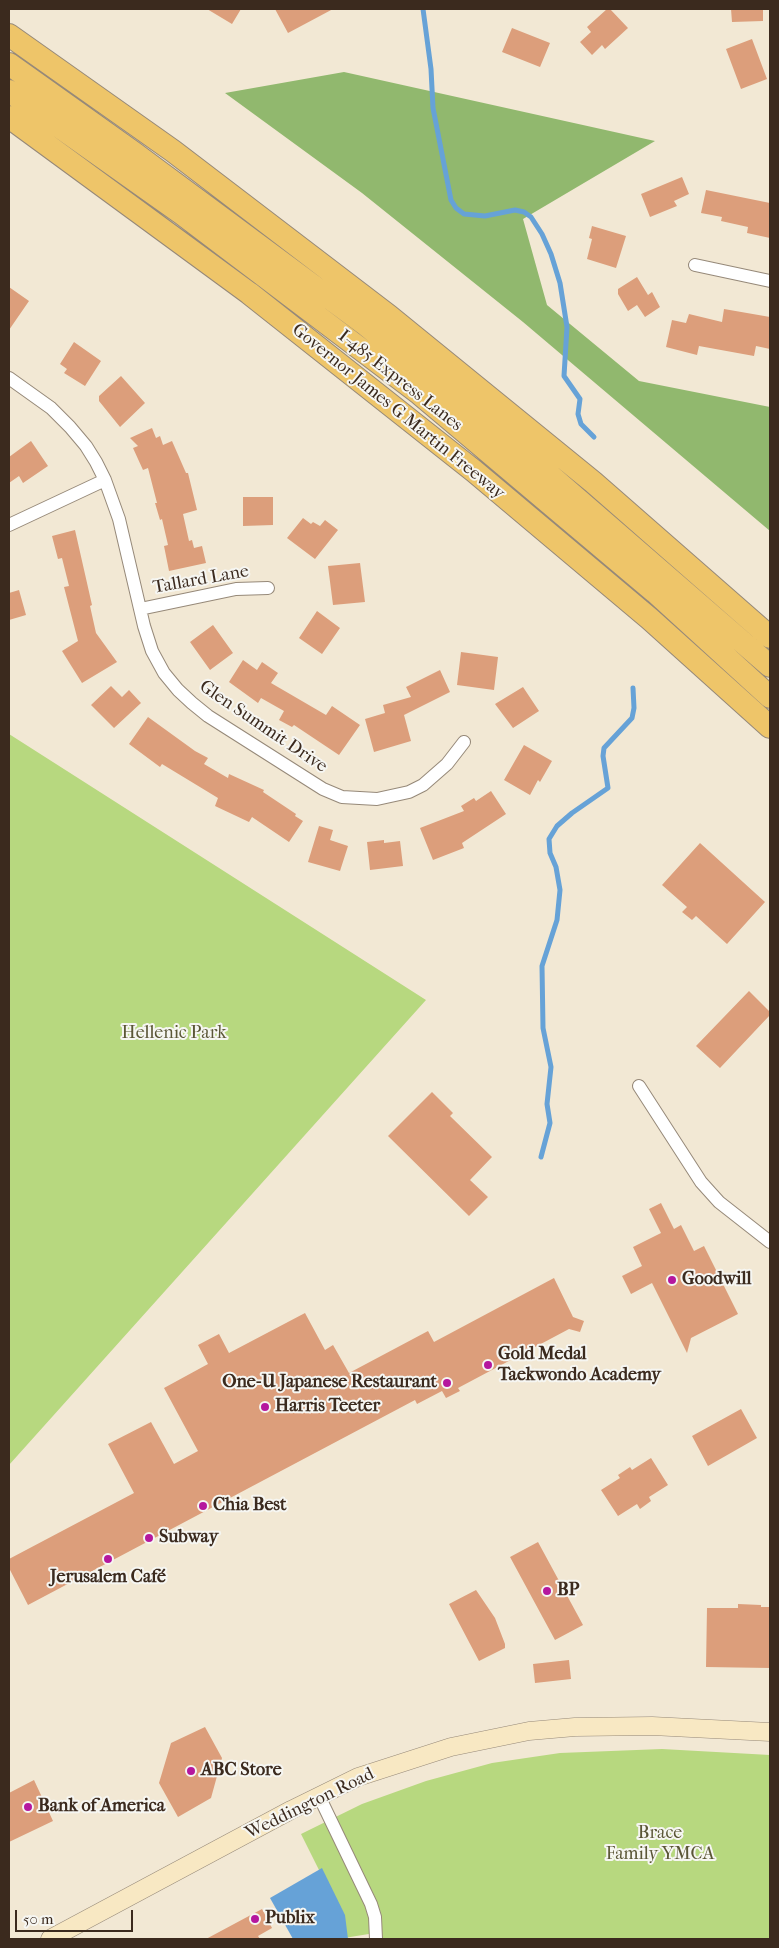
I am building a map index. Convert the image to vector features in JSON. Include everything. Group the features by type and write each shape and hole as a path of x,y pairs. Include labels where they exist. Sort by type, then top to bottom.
{"highway":[{"path":"9,36 173,152 389,316 593,482 770,637"},
{"name":"I-485 Express Lanes","path":"9,64 134,153 366,325 537,464 770,666"},
{"name":"I-485 Express Lanes","path":"9,91 181,213 420,394 655,592 770,697"},
{"name":"Governor James G Martin Freeway","path":"9,117 249,293 474,471 650,619 770,727"}],"main road":[{"name":"Weddington Road","path":"50,1939 358,1777 451,1747 529,1731 575,1727 616,1726 770,1732"}],"street":[{"path":"695,265 770,281"},
{"name":"Glen Summit Drive","path":"9,378 51,408 86,446 105,480 119,519 152,651 164,673 178,690 208,716 323,789 342,797 377,799 409,792 423,785 447,764 464,742"},
{"path":"9,525 105,480"},
{"name":"Tallard Lane","path":"140,609 236,589 268,588"},
{"path":"639,1086 700,1182 720,1202 770,1242"},
{"path":"319,1796 371,1904 375,1918 376,1939"}],"green space":[{"path":"344,72 655,141 523,219 547,305 639,381 770,407 770,531 523,322 362,193 225,93"},
{"name":"Hellenic Park","path":"9,734 426,1000 9,1465"},
{"name":"Brace Family YMCA","path":"662,1749 770,1755 770,1939 376,1939 375,1933 344,1938 340,1912 301,1834 362,1804 426,1781 492,1763 560,1753"}],"water":[{"path":"322,1868 345,1915 348,1939 293,1939 270,1898"}],"building":[{"path":"207,9 241,9 232,24"},
{"path":"275,9 333,9 288,33"},
{"path":"607,9 610,9 628,28 605,49 602,45 592,55 580,42 591,32 587,27"},
{"path":"731,9 763,9 763,21 732,22"},
{"path":"512,28 550,43 540,67 502,52"},
{"path":"752,39 767,79 741,89 726,49"},
{"path":"682,177 689,194 674,201 677,206 650,217 641,194"},
{"path":"706,190 770,203 770,238 747,233 748,227 721,221 722,217 701,213"},
{"path":"592,226 626,236 616,268 587,259 592,239 589,238"},
{"path":"637,277 648,295 652,292 660,307 645,317 637,305 628,311 618,294 618,289"},
{"path":"9,287 29,301 9,330"},
{"path":"724,309 770,317 770,349 756,346 754,356 699,346 697,355 666,347 672,320 686,323 689,314 722,322"},
{"path":"74,342 101,361 85,386 64,373 67,369 60,364"},
{"path":"121,376 145,403 120,427 99,401 99,396"},
{"path":"152,428 156,438 160,436 163,445 172,441 186,473 188,473 197,510 183,514 189,541 192,540 194,548 202,546 206,563 169,571 164,546 168,545 162,519 160,520 155,503 157,503 148,468 143,470 133,448 138,446 130,438"},
{"path":"31,441 48,466 23,483 19,476 9,483 9,457"},
{"path":"243,497 273,497 273,525 243,526"},
{"path":"303,518 311,524 313,522 320,526 325,520 338,530 315,559 287,538"},
{"path":"75,530 92,605 90,606 96,633 117,662 82,683 62,651 78,641 64,587 69,586 62,558 58,559 52,536"},
{"path":"360,563 365,602 333,605 328,566"},
{"path":"19,590 26,615 9,620 9,593"},
{"path":"317,611 340,628 322,654 299,638"},
{"path":"213,625 233,653 210,670 190,642"},
{"path":"461,652 498,657 494,690 457,685"},
{"path":"243,660 257,670 262,662 278,673 271,683 326,715 332,706 360,725 339,755 294,725 292,727 279,720 284,711 261,698 258,703 229,682"},
{"path":"440,670 450,692 404,715 411,741 374,752 365,719 385,713 383,705 411,697 406,687"},
{"path":"111,686 122,697 129,690 141,703 114,728 91,705"},
{"path":"523,687 539,711 513,728 495,704"},
{"path":"148,717 195,751 208,758 204,764 228,778 229,774 264,790 263,792 296,814 295,816 303,821 289,842 252,817 249,822 215,806 218,798 162,764 160,767 129,744"},
{"path":"524,745 552,761 530,795 504,780"},
{"path":"491,791 506,814 462,843 464,848 433,860 420,828 464,811 461,806 474,798 476,801"},
{"path":"319,826 333,830 330,840 348,846 340,871 308,862"},
{"path":"384,840 384,843 400,841 403,866 370,870 367,842"},
{"path":"700,843 765,902 727,944 696,916 692,920 682,912 687,907 662,885"},
{"path":"749,991 770,1012 770,1015 720,1068 696,1046"},
{"path":"432,1092 453,1113 450,1116 492,1157 470,1180 488,1197 469,1216 388,1136"},
{"name":"Goodwill","path":"661,1203 674,1229 681,1225 694,1251 704,1246 738,1314 691,1338 687,1353 652,1283 631,1294 622,1276 642,1266 633,1247 661,1233 649,1209"},
{"path":"554,1278 573,1317 584,1321 580,1332 569,1329 458,1388 460,1391 446,1398 442,1391 417,1404 415,1400 28,1605 9,1568 9,1559 134,1493 108,1444 151,1422 174,1464 198,1451 164,1388 208,1364 198,1345 219,1334 229,1353 305,1313 325,1350 333,1345 349,1373 428,1331 434,1342"},
{"path":"741,1409 757,1438 708,1466 692,1436"},
{"path":"651,1458 668,1485 649,1497 651,1501 640,1509 637,1504 618,1516 601,1490 620,1478 618,1475 630,1467 632,1470"},
{"name":"BP","path":"538,1542 583,1625 555,1640 510,1557"},
{"path":"476,1590 495,1618 505,1644 505,1648 479,1661 449,1604"},
{"path":"738,1604 770,1607 770,1668 706,1667 707,1608 738,1608"},
{"path":"569,1660 571,1679 535,1683 533,1664"},
{"name":"ABC Store","path":"205,1727 222,1758 211,1798 178,1817 159,1783 171,1743"},
{"name":"Bank of America","path":"34,1780 53,1821 9,1842 9,1793"},
{"name":"Publix","path":"262,1909 272,1928 258,1936 260,1939 206,1939"}],"waterway":[{"path":"423,9 431,69 433,108 451,200 456,208 464,214 485,216 515,210 524,212 531,217 542,234 551,254 560,283 567,327 564,376 580,399 578,414 581,424 594,437"},
{"path":"541,1157 550,1123 547,1104 551,1067 543,1028 542,966 557,920 560,890 556,867 550,853 549,839 557,826 572,813 608,788 603,756 604,748 632,718 634,708 633,688"}],"place":[{"name":"Goodwill","path":"672,1280"},
{"name":"Gold Medal Taekwondo Academy","path":"488,1365"},
{"name":"One‐U Japanese Restaurant","path":"447,1383"},
{"name":"Harris Teeter","path":"265,1407"},
{"name":"Chia Best","path":"203,1506"},
{"name":"Subway","path":"149,1538"},
{"name":"Jerusalem Café","path":"108,1559"},
{"name":"BP","path":"547,1591"},
{"name":"ABC Store","path":"191,1771"},
{"name":"Bank of America","path":"28,1807"},
{"name":"Publix","path":"255,1919"}]}
